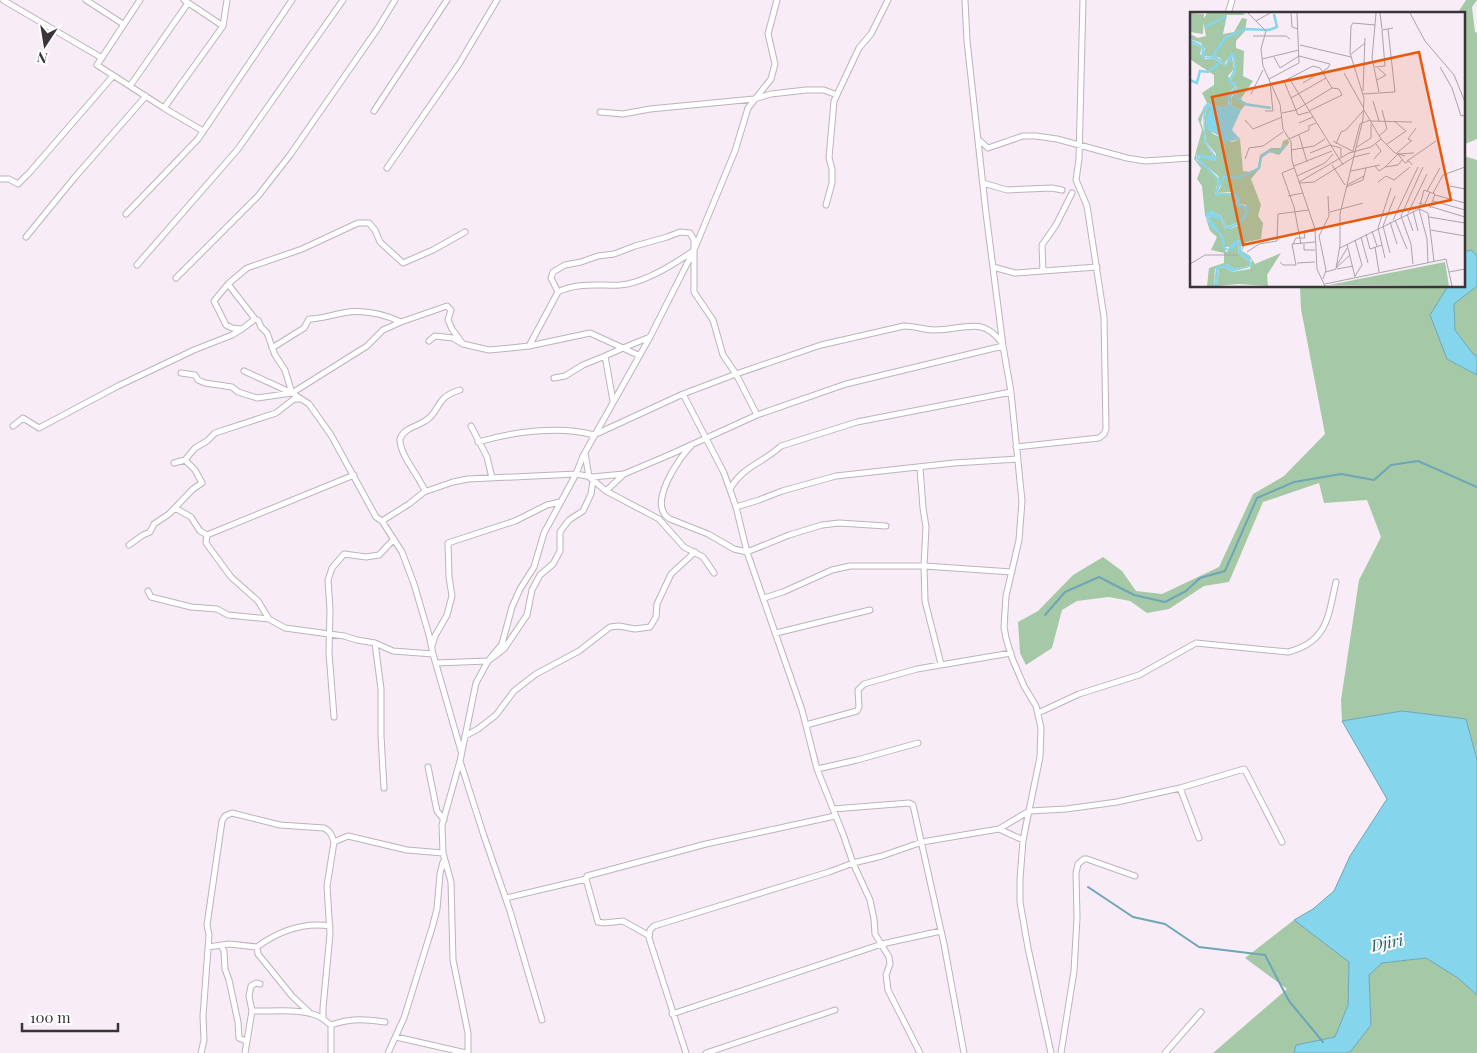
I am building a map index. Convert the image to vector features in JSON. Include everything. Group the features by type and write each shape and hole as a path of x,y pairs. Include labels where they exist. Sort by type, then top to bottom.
{"street":[{"path":"4,0 102,58"},
{"path":"86,0 123,24"},
{"path":"140,0 98,64 113,76 203,131"},
{"path":"164,108 222,26 227,0"},
{"path":"126,214 198,139 292,0"},
{"path":"137,265 238,150 343,0"},
{"path":"176,278 258,196 312,124 395,0"},
{"path":"374,111 447,0"},
{"path":"387,168 458,64 497,0"},
{"path":"396,1037 467,1053 468,1033 453,960 451,882 442,853 442,825 460,761 476,684 488,661 502,644 512,607 520,589 534,567 544,533 576,474 594,435 650,337 694,250 735,151 748,108 774,72 774,56 768,38 777,0"},
{"path":"826,205 832,183 832,169 829,158 834,101 859,48 871,34 888,0"},
{"path":"965,0 967,41 983,183 1003,346 1012,392 1022,501 1022,521 1004,612 1006,638 1018,675 1038,713 1041,728 1040,757 1023,840 1020,902 1051,1053"},
{"path":"1016,447 1099,438 1104,434 1106,428 1104,317 1087,206 1076,180 1080,146 1084,0"},
{"path":"130,86 186,1 222,26"},
{"path":"0,179 9,179 18,184 113,76"},
{"path":"600,112 623,114 650,109 754,99 771,94 806,90 824,90 837,95"},
{"path":"26,237 75,176 146,96"},
{"path":"979,139 988,148 1023,136 1030,136 1057,139 1144,161 1190,158"},
{"path":"983,183 1007,190 1052,188 1062,190"},
{"path":"1043,271 1042,245 1056,225 1072,193"},
{"path":"242,329 226,325 214,301 228,284 247,268 302,250 358,224 370,223 380,242 403,263 433,250 465,232"},
{"path":"558,292 551,278 554,272 566,265 598,256 614,254 635,246 667,238 680,232 690,233 694,240 694,292 713,320 723,355 736,374 757,415"},
{"path":"529,346 558,292 563,289 631,283 662,272 694,250"},
{"path":"993,267 1012,273 1097,267"},
{"path":"228,284 267,333 272,348 285,370 292,393"},
{"path":"181,373 195,375 198,380 205,383 232,387 238,392 257,398 292,393 367,346 383,330 448,306 451,310 448,320 463,344"},
{"path":"272,348 304,328 309,319 320,319 343,313 364,312 387,316 401,322"},
{"path":"12,426 24,418 40,428 118,386 194,350 232,335 255,320"},
{"path":"478,442 508,435 547,431 582,432 594,435 683,394 736,374 821,345 904,326 917,326 935,330 969,326 982,327 994,332 1003,346"},
{"path":"429,341 435,336 454,338 463,344 489,350 529,346 590,333 638,355"},
{"path":"554,378 565,376 583,365 650,337"},
{"path":"591,479 624,474 757,415 862,379 1003,346"},
{"path":"605,356 613,401"},
{"path":"244,370 303,399 317,414 354,475 376,518 382,521 404,556 422,609 461,751"},
{"path":"425,491 420,478 403,452 400,439 404,432 429,419 444,397 460,390"},
{"path":"730,489 742,473 751,466 772,456 781,446 857,422 1012,392"},
{"path":"683,394 707,438 730,489 747,552 806,725 817,769 843,834 852,863 870,900 874,929 890,961 886,975 888,990 920,1053"},
{"path":"174,463 185,460 195,448 207,441 215,433 276,413 294,399 303,399"},
{"path":"471,426 487,457 492,478"},
{"path":"695,442 679,460 668,479 663,500 667,517 686,527 708,534 734,550 747,552 788,535 822,525 839,523 886,526"},
{"path":"436,663 488,661 504,649 527,615 532,590 540,575 553,564 560,550 560,532 569,520 583,512 591,494 591,479 585,452"},
{"path":"736,507 830,477 1018,458"},
{"path":"129,545 142,535 150,532 154,524 202,483 195,470 185,460"},
{"path":"920,468 926,527 925,601 940,664"},
{"path":"382,521 425,491 466,479 576,474 591,479 606,491 659,519 684,547 703,557 714,573"},
{"path":"606,491 624,474"},
{"path":"207,535 354,475"},
{"path":"432,646 435,636 447,615 452,596 449,577 448,543 515,521 547,505 560,502"},
{"path":"175,508 190,516 200,531 207,535"},
{"path":"389,532 390,516"},
{"path":"207,535 206,543 232,577 258,601 269,619"},
{"path":"334,717 328,580 332,568 344,554 366,557 380,555 394,539"},
{"path":"465,736 478,729 496,714 514,691 536,674 579,650 610,627 620,626 636,629 650,626 656,617 657,604 671,574 695,552"},
{"path":"764,598 783,592 840,567 866,564 1012,572"},
{"path":"1038,713 1079,694 1139,675 1196,643 1293,651 1316,640 1320,635 1336,582"},
{"path":"148,591 151,597 154,598 191,607 211,608 228,615 269,619 285,628 375,643 393,651 433,654"},
{"path":"776,633 870,610"},
{"path":"375,643 381,689 384,788"},
{"path":"806,725 857,711 859,707 858,690 864,684 940,664 1010,653"},
{"path":"817,769 918,743"},
{"path":"460,761 506,898 542,1020"},
{"path":"428,767 436,811 444,820"},
{"path":"648,934 654,926 922,842 999,829 1029,811 1085,807 1134,798 1180,788 1244,770 1282,842"},
{"path":"1180,788 1199,838"},
{"path":"833,809 912,803 941,931 964,1053"},
{"path":"201,1053 204,1040 203,1016 210,934 207,924 222,821 225,816 232,813 280,825 329,830 334,842 327,886 330,926 323,993 323,1019"},
{"path":"686,1053 648,934 623,921 598,922 586,880 589,874 706,844 835,816"},
{"path":"999,829 1023,840"},
{"path":"334,842 348,836 407,850 442,853"},
{"path":"1061,1053 1074,971 1077,918 1076,873 1078,864 1084,859 1134,876"},
{"path":"388,1053 404,1018 432,928 437,909 440,874 444,861"},
{"path":"506,898 586,880"},
{"path":"208,947 221,945 257,946 289,929 320,924 330,926"},
{"path":"672,1014 882,944 941,931"},
{"path":"221,945 224,951 225,969 238,1022 239,1038 246,1041"},
{"path":"257,946 258,954 310,1013"},
{"path":"245,1053 252,1011 249,990 256,983 260,984"},
{"path":"706,1053 835,1010"},
{"path":"252,1011 296,1011 310,1013 318,1015 331,1025"},
{"path":"1165,1053 1201,1012"},
{"path":"331,1025 347,1020 363,1019 385,1022"},
{"path":"331,1025 331,1053"}],"green space":[{"path":"1466,0 1477,0 1472,7 1475,32 1477,33 1477,139 1464,145 1464,12 1458,12"},
{"path":"1464,156 1477,160 1477,256 1471,250 1464,252"},
{"path":"1477,286 1477,356 1473,354 1455,330 1454,304"},
{"path":"1300,288 1447,288 1430,315 1447,359 1477,375 1477,760 1466,719 1402,711 1342,721 1341,700 1359,580 1381,537 1367,500 1324,503 1319,483 1263,502 1229,582 1204,586 1169,609 1147,613 1130,601 1109,597 1077,601 1062,610 1052,648 1026,665 1020,653 1018,622 1038,611 1073,575 1103,557 1122,571 1136,591 1162,594 1219,567 1253,494 1284,476 1325,434 1301,309"},
{"path":"1294,920 1349,962 1348,1005 1335,1037 1296,1045 1294,1053 1213,1053 1287,989 1245,958"},
{"path":"1426,958 1458,978 1477,995 1477,1053 1347,1053 1351,1051 1371,1025 1369,975 1382,963"}],"water":[{"path":"1471,250 1477,256 1477,286 1454,304 1455,330 1473,354 1477,356 1477,375 1447,359 1430,315 1447,288 1464,288 1464,252"},
{"name":"Djiri","path":"1402,711 1466,719 1477,760 1477,995 1458,978 1426,958 1382,963 1369,975 1371,1025 1351,1051 1347,1053 1294,1053 1296,1045 1335,1037 1348,1005 1349,962 1294,920 1313,909 1334,891 1350,856 1387,799 1342,721"}],"waterway":[{"path":"1045,615 1065,592 1099,577 1134,595 1165,602 1186,591 1200,578 1225,571 1257,498 1294,482 1341,474 1374,480 1391,465 1418,461 1477,487"},
{"path":"1088,887 1133,917 1165,924 1199,947 1265,955 1289,1001 1323,1042"}]}
